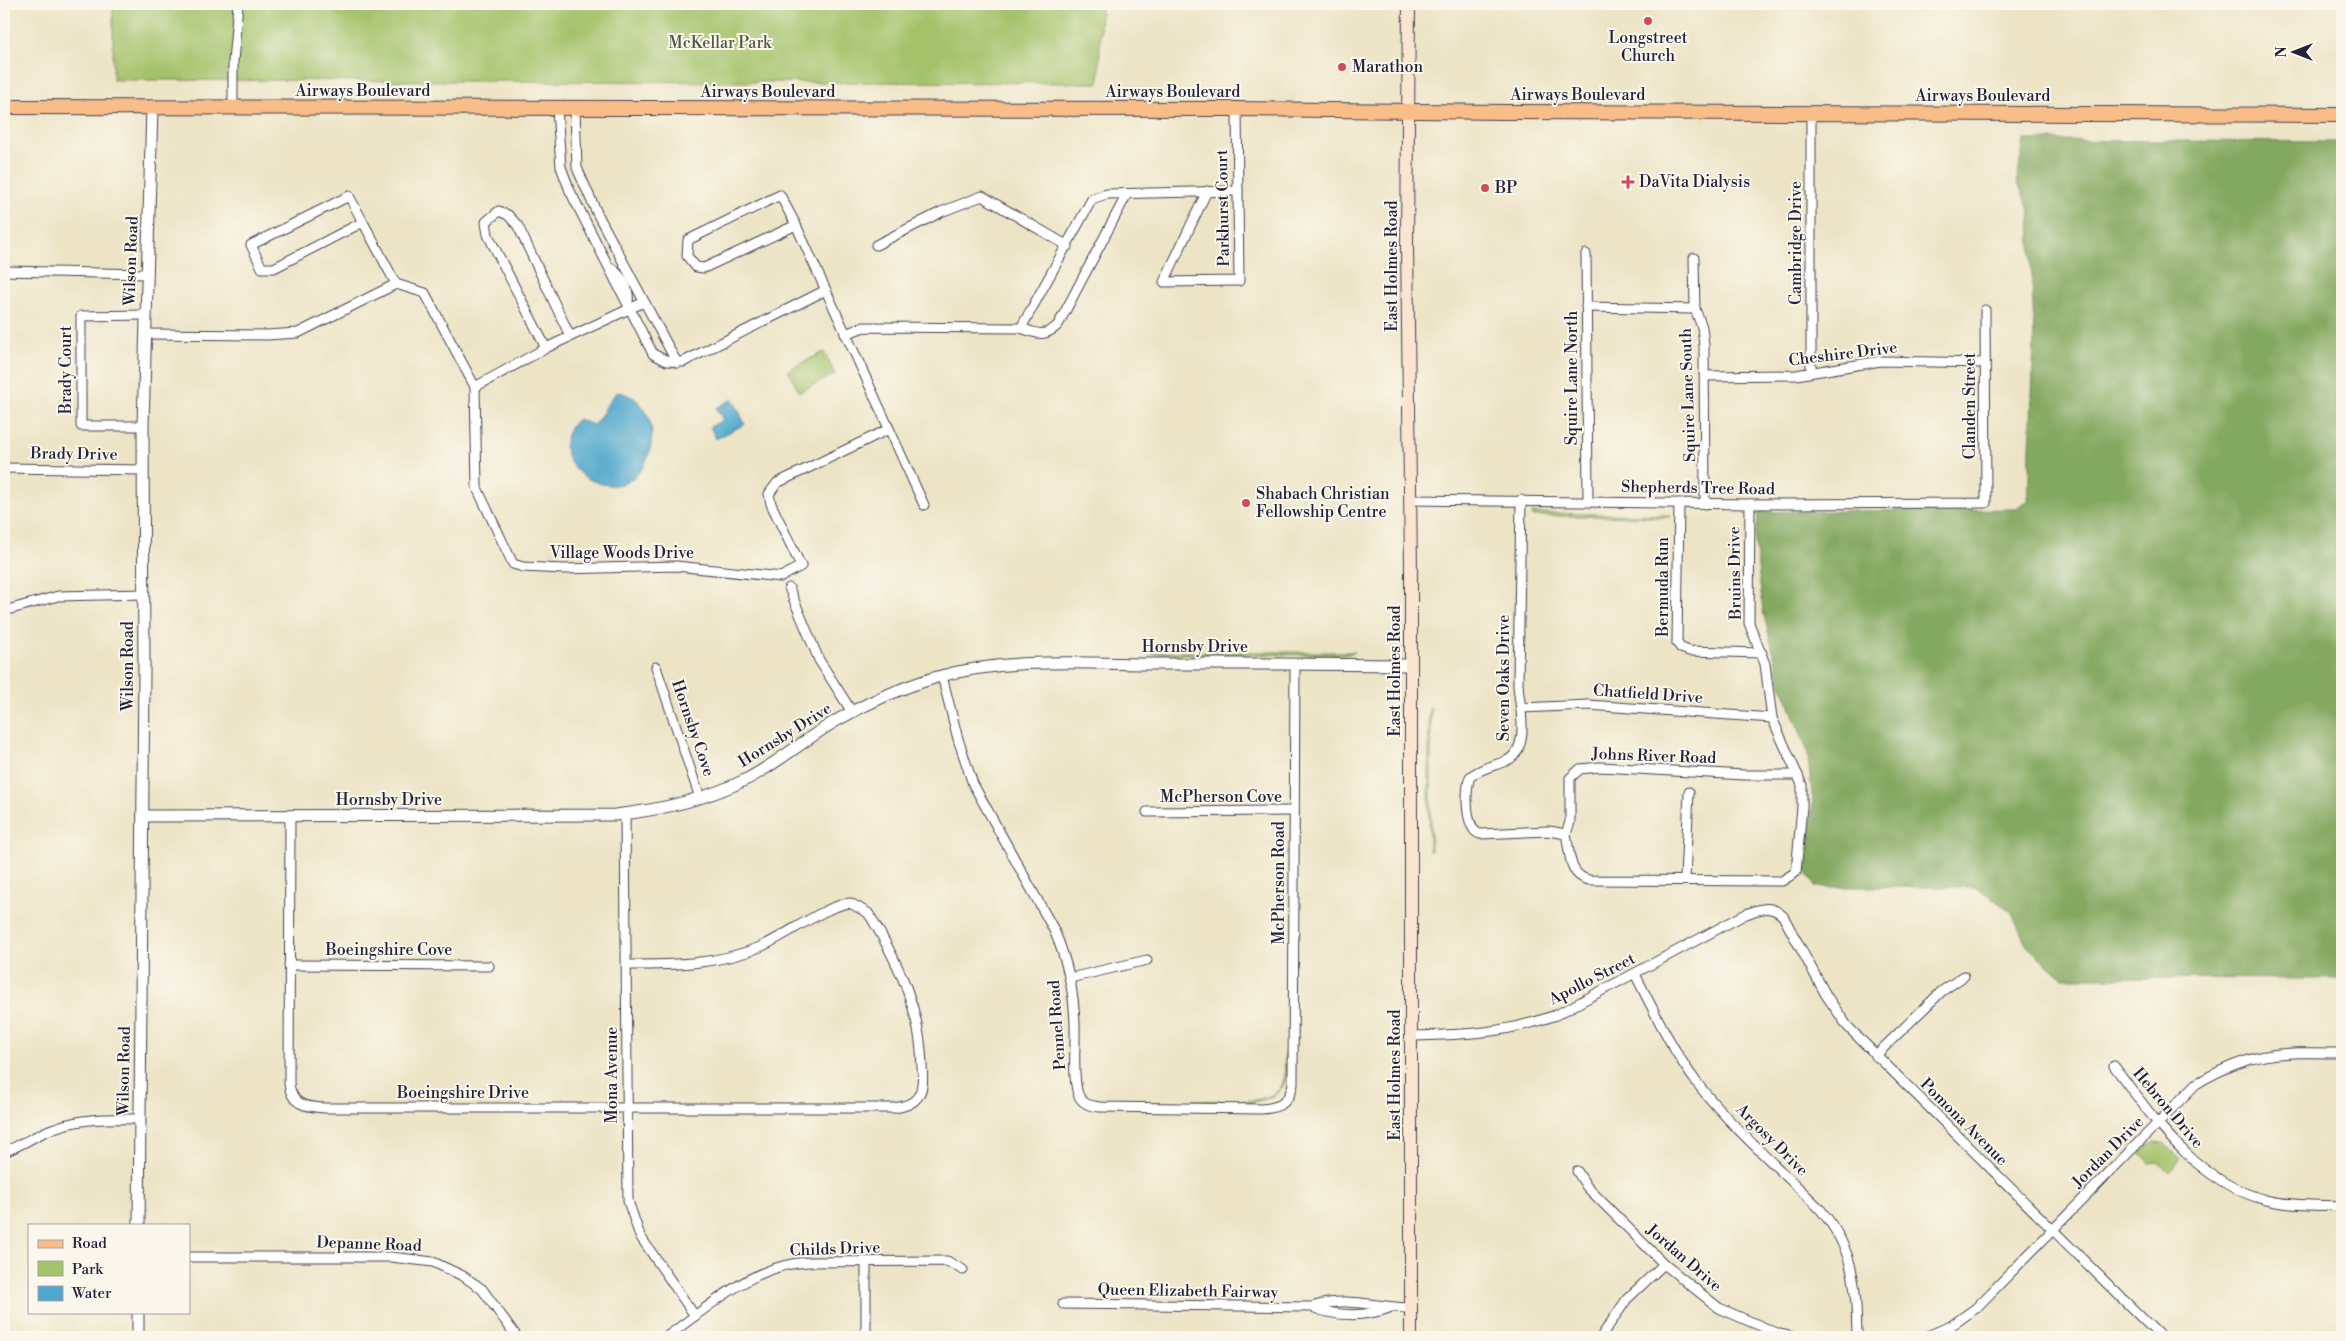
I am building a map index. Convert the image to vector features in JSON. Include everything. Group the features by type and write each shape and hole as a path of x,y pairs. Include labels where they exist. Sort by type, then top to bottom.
{"main road":[{"name":"East Holmes Road","path":"1409,4 1411,1337"},
{"name":"Airways Boulevard","path":"4,107 1237,109 2342,115"}],"street":[{"path":"233,108 232,62 238,4"},
{"name":"Wilson Road","path":"139,1224 143,816 143,426 152,108"},
{"path":"557,109 561,166 570,191 653,354 660,360 683,362 826,290"},
{"path":"575,109 577,168 597,213 677,362"},
{"name":"Parkhurst Court","path":"1207,191 1164,282 1239,281 1237,109"},
{"name":"Cambridge Drive","path":"1811,113 1811,372"},
{"path":"1021,328 1068,246 1092,199 1107,194 1238,191"},
{"path":"845,334 864,327 1021,328 1037,334 1048,334 1058,325 1127,194"},
{"path":"796,225 704,268 696,267 687,256 688,240 780,195 796,225 924,504"},
{"path":"363,222 274,268 262,268 251,246 349,196 363,222 396,284"},
{"path":"876,245 941,212 982,196 1068,246"},
{"path":"546,348 488,235 486,222 499,211 508,215 518,226 570,336"},
{"name":"Squire Lane North","path":"1586,254 1588,501"},
{"name":"Squire Lane South","path":"1694,258 1694,309 1699,317 1704,335 1705,504"},
{"path":"4,271 147,274"},
{"path":"145,334 267,335 298,333 396,284 425,293 475,387 629,306 644,302"},
{"path":"1586,307 1694,309"},
{"name":"Clanden Street","path":"1985,310 1986,502"},
{"name":"Brady Court","path":"143,426 80,426 80,316 145,315"},
{"name":"Cheshire Drive","path":"1705,376 1782,376 1881,361 1985,363"},
{"name":"Village Woods Drive","path":"475,387 477,488 513,564 523,567 564,569 676,566 781,577 801,566 771,504 770,494 777,483 889,429"},
{"name":"Brady Drive","path":"4,468 144,470"},
{"name":"Shepherds Tree Road","path":"1410,500 1521,500 1705,504 1986,502"},
{"name":"Seven Oaks Drive","path":"1521,500 1518,684 1521,708 1521,740 1516,753 1508,760 1478,771 1470,777 1467,791 1470,826 1476,833 1480,834 1549,831 1566,834"},
{"name":"Bermuda Run","path":"1679,503 1677,643 1689,651 1762,653"},
{"name":"Bruins Drive","path":"1750,504 1748,614 1752,633 1762,653 1772,718 1802,785 1802,807 1796,872"},
{"path":"790,588 820,660 852,712"},
{"path":"4,611 58,596 144,594"},
{"name":"McPherson Road","path":"1287,1102 1294,1084 1295,664"},
{"name":"Hornsby Drive","path":"143,816 592,817 625,814 700,798 748,778 852,712 881,697 942,676 1000,665 1411,665"},
{"name":"Hornsby Cove","path":"656,667 700,798"},
{"name":"Pennel Road","path":"942,676 958,738 973,784 1054,930 1070,978 1075,1016 1076,1084 1080,1097 1086,1104 1100,1108 1133,1109 1261,1109 1280,1106 1287,1102"},
{"name":"Chatfield Drive","path":"1521,708 1588,704 1772,718"},
{"name":"Johns River Road","path":"1796,872 1782,881 1582,879 1574,871 1566,834 1570,822 1570,778 1580,769 1600,767 1745,776 1798,775"},
{"path":"1685,879 1689,792"},
{"name":"McPherson Cove","path":"1147,812 1294,811"},
{"name":"Mona Avenue","path":"625,814 627,1188 635,1225 654,1260 695,1316"},
{"name":"Boeingshire Drive","path":"290,816 290,1089 293,1098 300,1105 325,1108 894,1108 916,1100 922,1081 921,1046 916,1014 892,954 868,913 859,907 850,903 837,906 760,946 713,961 627,965"},
{"name":"Apollo Street","path":"1412,1036 1486,1034 1522,1026 1556,1015 1746,914 1764,908 1772,908"},
{"name":"Pomona Avenue","path":"1772,908 1783,916 1837,1013 1876,1056 2159,1337"},
{"path":"1070,978 1147,960"},
{"name":"Boeingshire Cove","path":"289,965 489,966"},
{"name":"Argosy Drive","path":"1635,974 1674,1047 1697,1082 1727,1117 1820,1209 1834,1227 1846,1249 1853,1271 1857,1294 1857,1337"},
{"path":"1876,1056 1942,991 1964,976"},
{"name":"Jordan Drive","path":"1924,1337 1942,1330 1970,1313 2196,1084 2230,1066 2259,1056 2276,1053 2342,1053"},
{"name":"Hebron Drive","path":"2114,1066 2157,1123 2199,1166 2238,1190 2281,1203 2342,1206"},
{"path":"4,1152 48,1130 68,1124 93,1119 140,1119"},
{"name":"Jordan Drive","path":"1577,1171 1587,1187 1664,1264 1719,1308 1779,1334 1793,1337"},
{"name":"Depanne Road","path":"190,1257 391,1257 433,1262 464,1276 482,1290 517,1337"},
{"name":"Childs Drive","path":"666,1337 747,1280 771,1269 801,1262 947,1261 964,1270"},
{"path":"866,1262 866,1337"},
{"path":"1601,1337 1628,1300 1664,1264"},
{"name":"Queen Elizabeth Fairway","path":"1063,1304 1312,1307 1327,1302 1373,1303 1389,1308 1411,1308"},
{"path":"138,1314 138,1337"}],"green space":[{"name":"McKellar Park","path":"113,4 1101,4 1099,83 113,80"},
{"path":"2024,140 2342,142 2342,979 2063,978 2027,946 2011,911 1975,887 1815,887 1806,870 1813,802 1807,750 1781,684 1763,611 1755,541 1759,512 2015,509 2028,502 2034,341 2030,212 2017,180"},
{"path":"824,352 835,374 799,392 788,370"},
{"path":"1532,513 1670,515 1670,517 1532,516"},
{"path":"1147,652 1355,652 1345,655 1146,654"},
{"path":"1429,708 1431,708 1431,851 1429,851"},
{"path":"1285,1054 1287,1054 1287,1075 1280,1091 1271,1097 1245,1103 1193,1102 1193,1100 1242,1101 1267,1097 1276,1092 1282,1085"},
{"path":"2154,1142 2164,1143 2181,1159 2169,1172 2158,1162 2150,1163 2140,1152"}],"water":[{"path":"618,392 636,400 647,414 652,432 650,451 642,468 630,480 612,485 591,480 579,473 568,458 565,444 567,434 574,422 578,419 593,425 610,400"},
{"path":"733,399 745,424 716,439 710,427 723,420 716,408"}],"place":[{"name":"Longstreet Church","path":"1648,21"},
{"name":"Marathon","path":"1342,67"},
{"name":"DaVita Dialysis","path":"1628,182"},
{"name":"BP","path":"1485,188"},
{"name":"Shabach Christian Fellowship Centre","path":"1246,503"}]}
